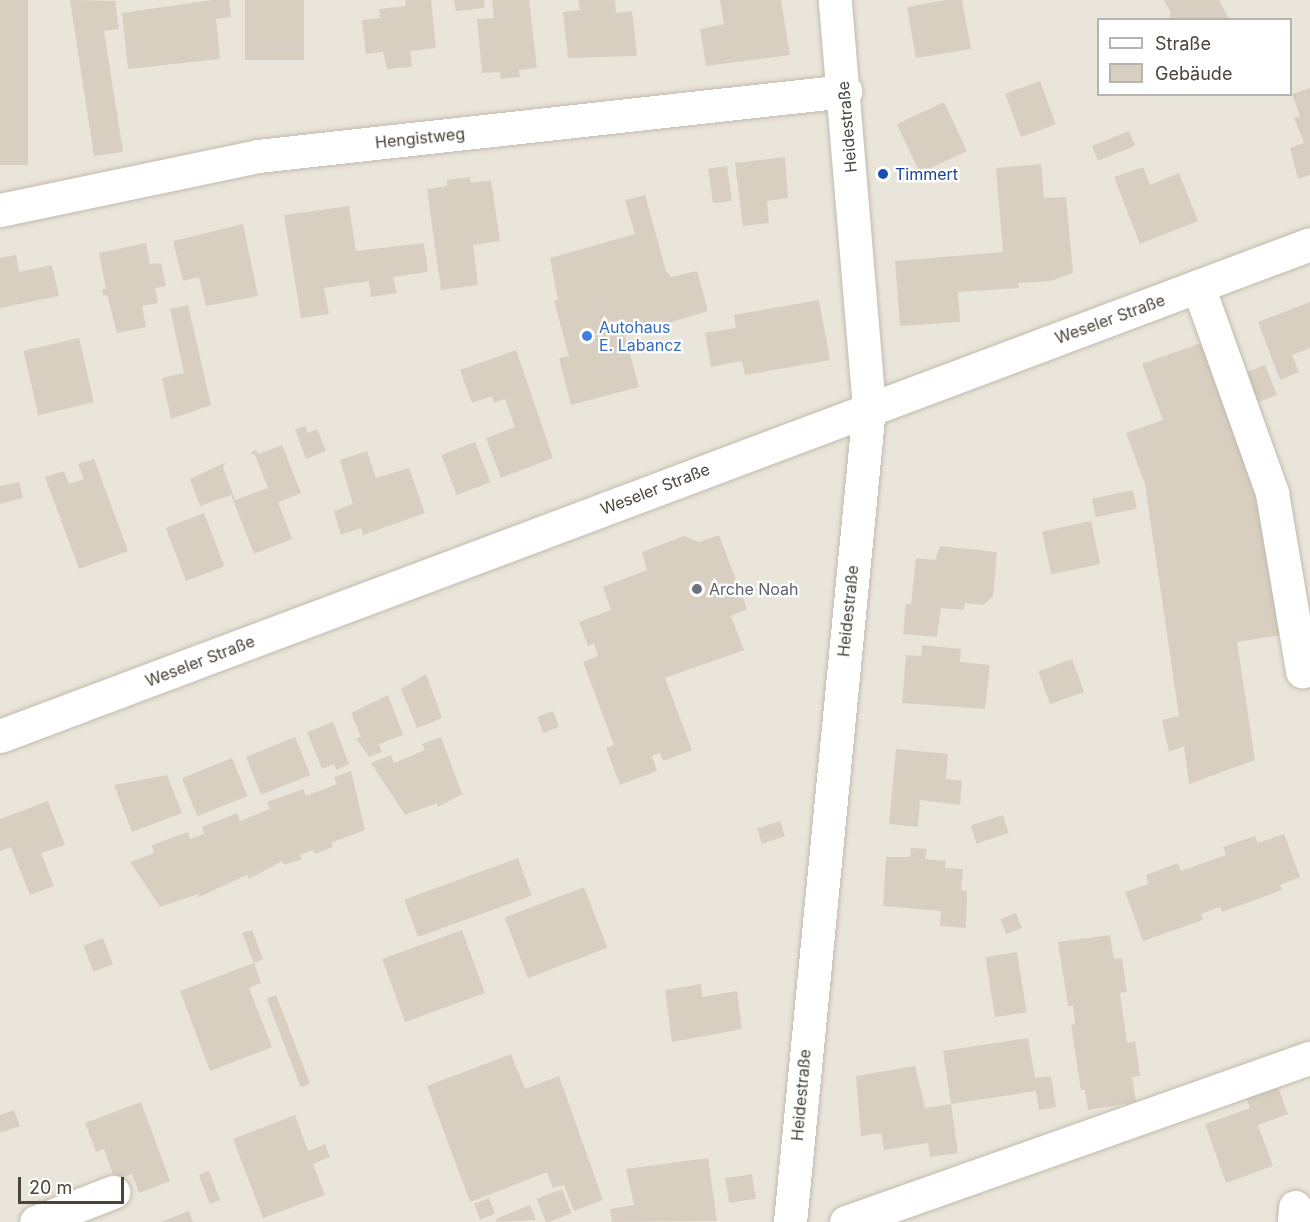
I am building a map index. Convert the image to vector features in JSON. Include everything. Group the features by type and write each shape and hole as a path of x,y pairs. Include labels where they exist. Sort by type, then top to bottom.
{"street":[{"name":"Heidestraße","path":"790,1222 869,408 845,91 834,0"},
{"name":"Hengistweg","path":"0,210 258,156 845,91"},
{"name":"Weseler Straße","path":"0,736 1310,244"},
{"path":"1198,286 1272,493 1302,671"},
{"path":"846,1222 1310,1058"},
{"path":"36,1222 112,1192"}],"shaded area":[{"path":"0,0 1310,0 1310,1222 0,1222"}],"building":[{"path":"0,0 28,0 28,165 0,165"},
{"path":"70,0 115,1 119,29 104,31 123,152 94,156"},
{"path":"212,0 229,0 231,17 216,19 220,59 128,69 122,13"},
{"path":"245,0 304,0 304,60 245,60"},
{"path":"405,0 431,0 436,48 410,51 412,67 387,69 383,52 366,54 362,20 380,18 379,9 406,6"},
{"path":"454,0 484,0 485,8 456,11"},
{"path":"492,0 529,0 537,68 519,70 520,77 501,79 500,72 482,73 477,19 494,18"},
{"path":"578,0 615,0 616,13 632,11 637,56 568,58 563,12 580,10"},
{"path":"720,0 781,0 790,55 706,66 700,29 724,24"},
{"path":"946,0 962,0 971,49 916,58 907,7"},
{"path":"1164,0 1219,0 1229,18 1169,18 1171,13"},
{"path":"1040,81 1056,124 1021,137 1005,94"},
{"path":"1310,88 1310,175 1298,179 1290,148 1304,143 1294,118 1300,116 1292,94"},
{"path":"944,102 967,151 920,173 897,124"},
{"path":"1129,131 1135,146 1098,161 1092,146"},
{"path":"785,157 788,198 767,201 769,223 743,226 735,163"},
{"path":"1041,164 1044,198 1066,197 1073,273 1051,281 1018,283 1019,288 958,292 960,322 900,326 895,261 1003,252 996,168"},
{"path":"727,166 732,201 713,203 708,169"},
{"path":"1143,167 1150,185 1179,173 1198,221 1140,244 1114,177"},
{"path":"470,177 471,183 491,180 500,241 473,245 478,285 441,290 427,189 447,186 447,180"},
{"path":"645,195 666,271 671,277 697,271 708,311 625,336 639,387 571,405 559,358 569,356 554,301 558,300 550,258 635,234 625,200"},
{"path":"349,206 356,251 424,243 428,272 393,277 397,293 371,297 369,281 324,288 329,314 301,318 284,215"},
{"path":"243,224 258,296 206,306 199,277 183,281 173,241"},
{"path":"146,243 150,264 161,263 166,286 155,288 158,303 142,306 146,327 117,333 107,295 103,296 102,290 106,289 99,253"},
{"path":"16,255 19,272 52,265 59,296 0,308 0,258"},
{"path":"819,300 830,360 745,375 742,361 711,367 705,333 736,328 734,315"},
{"path":"1310,302 1310,348 1292,355 1299,372 1280,380 1258,322"},
{"path":"188,305 211,405 171,419 162,378 184,373 170,309"},
{"path":"79,338 94,402 38,415 23,351"},
{"path":"1201,343 1259,497 1282,635 1237,642 1255,760 1189,784 1184,746 1169,752 1162,720 1179,716 1145,484 1126,433 1163,420 1142,364"},
{"path":"516,350 553,458 501,478 486,438 515,427 505,399 494,403 492,396 472,403 460,370"},
{"path":"1265,365 1277,395 1253,404 1241,375"},
{"path":"305,426 308,433 317,429 326,451 306,459 295,429"},
{"path":"475,442 490,482 457,495 441,455"},
{"path":"282,445 301,493 278,502 292,539 254,554 231,495 200,506 190,479 226,462 223,467 235,500 268,488 255,455 250,453 256,450 258,454"},
{"path":"367,451 376,478 409,468 425,513 363,535 361,528 341,535 334,511 353,504 340,460"},
{"path":"94,459 128,551 79,569 45,477 64,471 69,484 84,479 78,464"},
{"path":"19,482 23,498 0,504 0,486"},
{"path":"1133,490 1137,509 1096,517 1092,499"},
{"path":"204,513 224,566 186,581 166,528"},
{"path":"1091,521 1100,564 1051,574 1042,531"},
{"path":"719,535 747,609 731,616 744,650 665,678 692,750 663,761 660,753 652,756 657,771 620,785 606,748 614,745 583,662 598,656 594,643 588,646 579,622 611,610 603,587 647,570 642,552 684,536 699,542"},
{"path":"940,546 997,552 993,596 983,605 965,603 964,610 941,608 937,637 903,634 906,603 911,604 916,558 935,560"},
{"path":"922,645 961,649 960,662 990,665 985,709 902,703 906,655 921,656"},
{"path":"1072,659 1084,692 1050,704 1038,671"},
{"path":"426,674 442,718 417,728 401,689"},
{"path":"388,695 403,735 379,744 382,752 369,757 356,738 361,737 351,713"},
{"path":"553,711 559,727 543,733 537,717"},
{"path":"333,722 349,764 336,770 334,764 322,769 307,732"},
{"path":"295,737 310,775 261,795 246,757"},
{"path":"441,737 462,794 438,807 437,803 405,815 371,763 391,755 394,763 425,750 422,744"},
{"path":"896,749 948,754 946,779 962,781 960,805 920,800 918,827 889,824"},
{"path":"232,758 247,796 197,816 182,778"},
{"path":"351,771 365,830 331,843 333,847 315,854 313,850 300,855 302,859 284,865 282,861 249,879 247,875 199,897 198,894 160,907 130,862 154,853 152,845 188,832 190,839 204,834 202,827 237,813 240,821 270,809 267,802 303,789 306,796 337,784 334,777"},
{"path":"167,775 182,813 132,832 114,785"},
{"path":"48,801 65,845 41,853 54,886 30,895 11,847 0,851 0,819"},
{"path":"1003,815 1009,833 977,844 971,826"},
{"path":"780,821 785,836 762,844 757,828"},
{"path":"1284,834 1300,877 1280,885 1282,890 1222,912 1220,907 1201,914 1203,920 1143,941 1125,892 1148,884 1146,875 1178,863 1181,871 1226,855 1223,847 1255,836 1258,843"},
{"path":"911,848 927,849 925,859 946,861 945,868 963,869 961,890 967,891 966,928 940,926 941,911 883,906 886,857 910,857"},
{"path":"518,858 532,896 418,937 404,899"},
{"path":"584,887 607,948 528,978 505,917"},
{"path":"1016,913 1022,928 1006,934 1000,919"},
{"path":"252,930 263,959 254,963 242,933"},
{"path":"462,930 485,993 405,1022 382,959"},
{"path":"1110,935 1114,959 1122,958 1127,992 1120,993 1127,1043 1135,1041 1140,1076 1132,1077 1136,1102 1088,1110 1085,1090 1081,1090 1071,1025 1075,1024 1073,1006 1068,1006 1058,942"},
{"path":"103,938 113,964 93,972 83,946"},
{"path":"1017,952 1027,1012 995,1017 985,957"},
{"path":"254,963 261,983 249,988 272,1047 210,1071 180,991"},
{"path":"701,984 702,997 737,991 742,1029 672,1042 665,990"},
{"path":"276,995 310,1084 301,1087 267,999"},
{"path":"1028,1038 1035,1078 1051,1076 1056,1107 1039,1110 1036,1091 951,1104 943,1051"},
{"path":"511,1054 525,1089 559,1076 603,1200 574,1211 564,1185 553,1188 547,1172 470,1202 427,1086"},
{"path":"915,1066 925,1108 951,1104 958,1153 930,1157 928,1143 884,1150 881,1133 861,1136 856,1076"},
{"path":"1276,1081 1288,1114 1258,1125 1273,1166 1226,1183 1205,1124 1250,1108 1245,1093"},
{"path":"141,1102 170,1181 139,1193 132,1174 115,1180 104,1149 96,1152 85,1123"},
{"path":"14,1110 20,1126 0,1133 0,1115"},
{"path":"295,1115 308,1151 325,1144 330,1157 313,1164 325,1195 263,1218 233,1139"},
{"path":"708,1158 717,1221 612,1222 610,1209 634,1205 626,1169"},
{"path":"209,1171 220,1200 210,1204 199,1175"},
{"path":"752,1174 756,1199 729,1203 725,1178"},
{"path":"562,1189 571,1213 546,1222 537,1199"},
{"path":"489,1198 495,1214 480,1220 474,1204"},
{"path":"530,1205 536,1220 497,1222 496,1219"},
{"path":"189,1211 193,1222 161,1222"}],"place":[{"name":"Timmert","path":"883,174"},
{"name":"Autohaus E. Labancz","path":"587,336"},
{"name":"Arche Noah","path":"697,589"}]}
